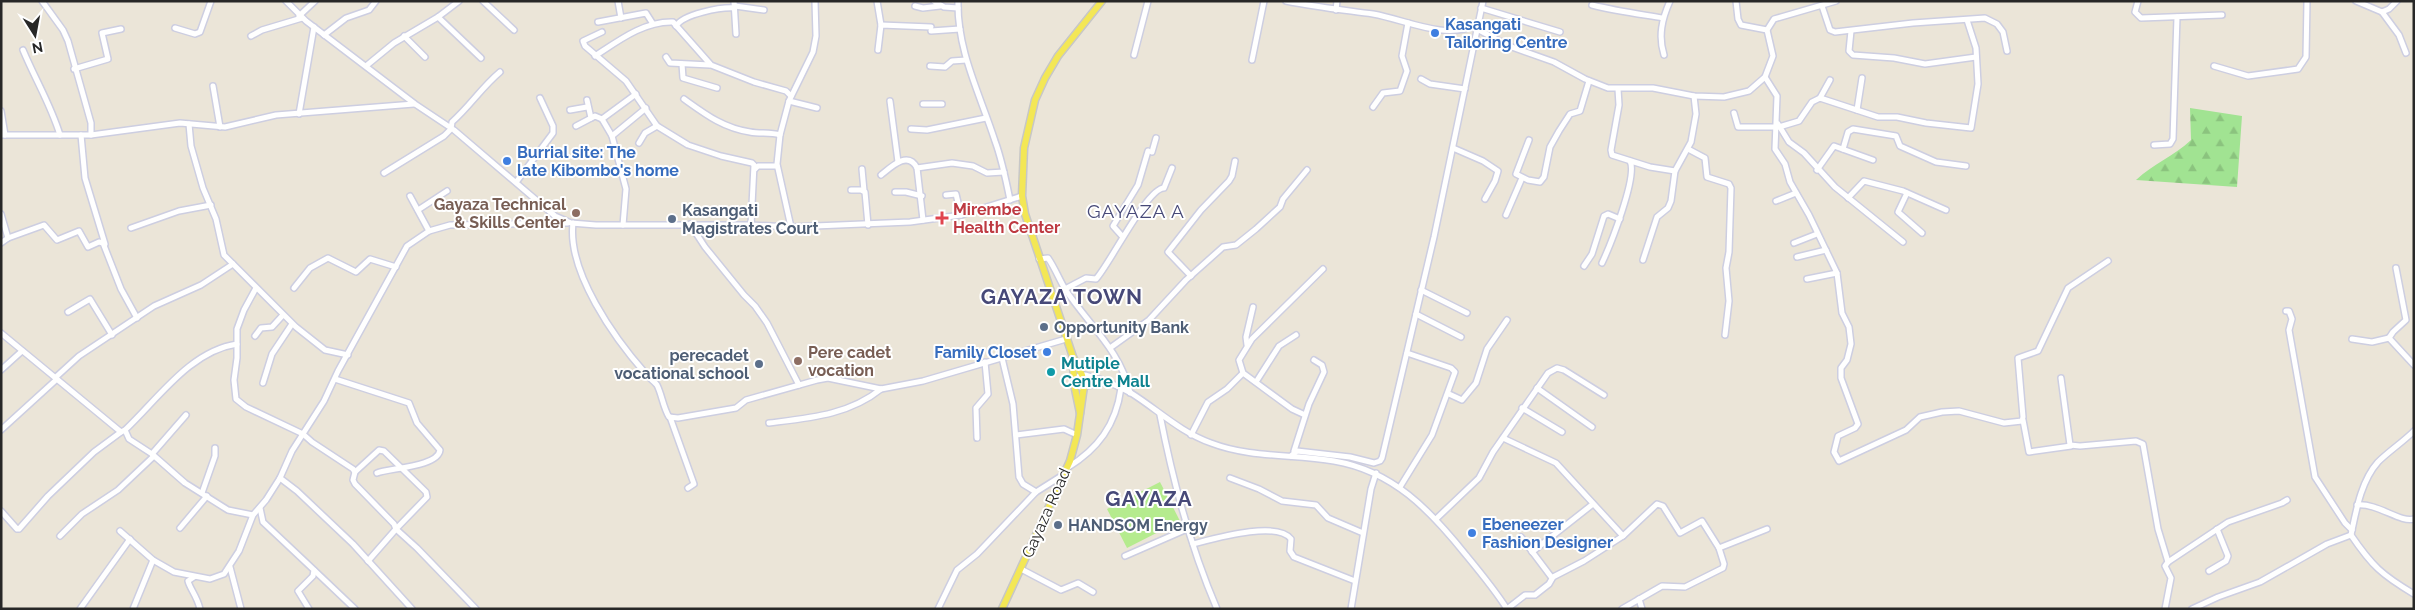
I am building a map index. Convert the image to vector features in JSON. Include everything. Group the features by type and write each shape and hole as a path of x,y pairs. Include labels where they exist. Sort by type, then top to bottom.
{"main road":[{"name":"Gayaza Road","path":"1002,609 1067,468 1077,435 1084,386 1082,375 1066,339 1026,220 1021,199 1024,148 1035,100 1058,56 1102,1"},
{"name":"Gayaza Road","path":"1073,357 1074,383 1080,413"}],"street":[{"path":"42,1 66,35 91,123 91,135"},
{"path":"175,28 195,34 200,32 211,1"},
{"path":"286,1 301,17 415,104 451,129 516,181 554,216 572,223"},
{"path":"251,36 262,30 301,17 315,1"},
{"path":"324,35 346,18 369,10 376,1"},
{"path":"366,66 404,36 438,16 458,1"},
{"path":"484,1 514,30"},
{"path":"618,1 622,18"},
{"path":"791,227 777,166 780,135 790,98 813,52 816,36 815,1"},
{"path":"878,1 881,24 878,50"},
{"path":"934,1 940,6"},
{"path":"958,1 960,29 966,60 1004,172 1010,200"},
{"path":"1134,55 1148,1"},
{"path":"1252,60 1264,1"},
{"path":"1286,1 1375,15 1408,24 1454,31 1477,27 1509,46 1554,62 1588,81 1618,89 1653,88 1694,96 1741,94 1755,87 1765,77 1773,56 1768,30 1776,18 1836,1"},
{"path":"1336,10 1337,1"},
{"path":"1108,383 1096,382 1084,386 1074,383 1082,375 1108,383 1121,388 1191,434 1215,445 1241,452 1350,456 1374,463 1380,461 1416,314 1483,1"},
{"path":"1664,55 1661,43 1663,18 1670,1"},
{"path":"1736,1 1738,19 1741,25 1768,30"},
{"path":"2138,1 2135,12 2141,18 2222,15"},
{"path":"2214,66 2248,76 2298,69 2306,56 2307,1"},
{"path":"2356,1 2382,12 2399,35 2406,53"},
{"path":"2382,12 2389,9 2397,1"},
{"path":"735,5 736,34"},
{"path":"676,26 679,22 694,15 735,5 764,10"},
{"path":"1592,5 1663,18"},
{"path":"915,6 923,8 940,6 958,8"},
{"path":"1822,6 1832,31 1850,31 1913,23 1985,18 1997,24 2003,32 2007,51"},
{"path":"1481,8 1560,32"},
{"path":"598,22 646,13 653,24"},
{"path":"438,16 481,58"},
{"path":"2154,146 2170,144 2173,139 2177,17"},
{"path":"1820,98 1844,104 1878,117 1897,117 1926,123 1971,128 1978,89 1976,48 1967,20"},
{"path":"595,56 624,38 653,24 673,22 711,65"},
{"path":"881,24 931,29 960,29"},
{"path":"1373,107 1383,93 1400,91 1407,72 1402,59 1408,24"},
{"path":"300,114 314,27"},
{"path":"74,68 108,60 102,33 122,29"},
{"path":"1850,31 1849,51 1853,55 1894,58 1925,64 1976,57"},
{"path":"602,32 583,41 585,46 619,74 636,94 657,126 688,145 720,156 752,163 755,169 751,225"},
{"path":"404,36 425,56"},
{"path":"23,50 37,85 51,107 60,135"},
{"path":"666,57 670,63 711,65 754,82 786,91 790,98 817,108"},
{"path":"930,66 946,67 952,61 966,60"},
{"path":"682,64 681,77 717,88"},
{"path":"384,173 416,151 436,142 451,129 452,122 468,108 483,87 500,72"},
{"path":"1765,77 1777,94 1778,126 1775,149 1785,164 1790,182 1837,273 1842,313 1849,328 1851,344 1846,360 1841,368 1841,378 1858,424 1855,428 1838,436 1834,452 1839,461 1906,430 1920,417 1955,410 2004,423 2019,423 2023,420"},
{"path":"1857,110 1862,78"},
{"path":"1421,79 1430,84 1465,90"},
{"path":"1734,113 1738,127 1778,126 1796,123 1812,102 1820,98 1830,80"},
{"path":"1529,140 1516,171 1517,175 1522,178 1542,182 1550,147 1569,115 1580,111 1588,81"},
{"path":"213,86 220,127"},
{"path":"1618,89 1619,106 1611,152 1614,156 1630,161 1675,171"},
{"path":"602,119 636,94"},
{"path":"1643,260 1657,217 1668,208 1671,202 1675,171 1688,149 1695,122 1694,96"},
{"path":"516,181 553,132 553,126 540,98"},
{"path":"684,99 713,120 725,126 751,133 770,132 780,135"},
{"path":"586,100 591,118"},
{"path":"890,101 898,162"},
{"path":"1,111 3,135 91,135 154,126 189,124 220,127 234,126 276,115 415,104"},
{"path":"923,104 942,104"},
{"path":"570,110 588,107"},
{"path":"612,136 646,108"},
{"path":"576,126 597,116 602,119 612,136 626,189 623,225"},
{"path":"911,129 927,130 986,118"},
{"path":"189,124 191,146 202,188 216,219 223,253 292,324 325,350 348,355"},
{"path":"638,143 645,133 657,126"},
{"path":"1778,126 1789,142 1804,153 1817,170 1848,198 1903,242"},
{"path":"1843,149 1848,132 1853,129 1896,136 1900,146 1936,162 1966,166"},
{"path":"81,135 85,178 104,244 121,289 137,318"},
{"path":"1122,236 1113,226 1138,185 1156,138"},
{"path":"1453,148 1483,160 1498,171 1486,199"},
{"path":"1817,170 1832,148 1843,149 1873,160"},
{"path":"1688,149 1705,158 1706,177 1729,184 1731,188 1730,252 1726,268 1729,301 1725,335"},
{"path":"1191,276 1168,252 1192,224 1201,210 1229,182 1235,161"},
{"path":"1602,263 1620,219 1631,177 1632,166 1630,161"},
{"path":"881,176 898,162 913,162 918,168 923,220"},
{"path":"918,168 952,163 973,166 987,173 1004,172"},
{"path":"755,169 758,166 777,166"},
{"path":"1065,289 1086,278 1096,279 1114,254 1122,236 1142,212 1150,196 1159,188 1164,188 1172,168"},
{"path":"862,169 868,208 868,225"},
{"path":"1110,348 1149,320 1191,276 1223,247 1239,243 1280,207 1307,170"},
{"path":"1506,215 1522,178"},
{"path":"1848,198 1864,181 1907,193 1946,210"},
{"path":"851,190 864,191"},
{"path":"418,210 447,191"},
{"path":"895,192 906,192 922,196"},
{"path":"1776,202 1796,193"},
{"path":"1907,193 1898,212 1922,233"},
{"path":"946,195 956,194 960,215"},
{"path":"410,196 429,231"},
{"path":"120,531 153,560 174,572 194,577 215,578 224,574 239,551 253,514 260,508 280,478 285,463 324,401 407,246 429,231 462,223 690,224 791,227 868,225 960,215 1010,200 1021,199"},
{"path":"132,228 179,211 211,205"},
{"path":"1,214 8,238"},
{"path":"1584,266 1592,254 1604,216 1608,214 1620,219"},
{"path":"572,223 571,239 594,302 608,325 646,375 656,384 694,484 688,488"},
{"path":"690,224 705,247 759,311 781,347 799,385"},
{"path":"1,243 8,238 44,226 57,240 79,231 88,246 99,242 104,244"},
{"path":"1794,243 1818,234"},
{"path":"1797,257 1826,250"},
{"path":"294,288 310,268 328,258 356,272 370,259 396,267"},
{"path":"1039,259 1048,258 1065,289 1110,348 1126,373 1130,393"},
{"path":"2108,261 2085,278 2071,284 2038,351 2018,358 2023,420 2029,452 2071,446 2136,441 2144,444 2158,529 2168,562 2166,566 2171,578 2165,609"},
{"path":"1,430 79,356 154,306 201,284 234,264"},
{"path":"2389,338 2392,332 2406,320 2396,268"},
{"path":"1305,415 1292,409 1243,373 1238,360 1247,345 1323,269"},
{"path":"1807,279 1837,273"},
{"path":"256,288 244,310 237,329 234,380 236,399 246,407 303,434 312,442 353,468 355,472"},
{"path":"1421,290 1467,313"},
{"path":"68,312 90,299 112,335"},
{"path":"1247,345 1246,337 1253,306"},
{"path":"2286,311 2289,312 2292,319 2288,330 2314,477 2374,567 2390,581 2413,593"},
{"path":"1416,314 1461,337"},
{"path":"255,336 261,328 272,327 284,315"},
{"path":"1449,394 1462,400 1472,389 1488,349 1507,320"},
{"path":"263,383 272,354 292,324"},
{"path":"1,333 123,431 129,439 153,455 178,478 228,510 253,514"},
{"path":"1256,382 1279,346 1296,335"},
{"path":"2352,339 2372,342 2389,338"},
{"path":"2389,338 2414,365"},
{"path":"769,423 814,418 841,411 882,389 923,380 1066,339"},
{"path":"1,511 16,529 20,529 48,496 94,452 123,431 160,394 204,356 216,349 236,344"},
{"path":"1,370 22,351"},
{"path":"1400,487 1429,442 1449,394 1454,370 1407,353"},
{"path":"1002,358 1013,404 1019,477 1023,484 1036,492"},
{"path":"1292,454 1305,415 1324,372 1322,365 1314,360"},
{"path":"977,438 976,408 988,394 985,362"},
{"path":"1436,519 1479,478 1522,408 1548,373 1561,369 1577,376 1604,395"},
{"path":"1191,434 1208,402 1227,389 1243,373"},
{"path":"670,417 678,418 736,408 746,400 828,378 882,389"},
{"path":"2061,378 2068,441 2071,446"},
{"path":"335,379 390,396 410,405 417,423 440,452 436,457 402,469 377,473"},
{"path":"1067,468 1090,452 1104,436 1115,415 1121,388"},
{"path":"1537,388 1592,427"},
{"path":"1522,408 1562,432"},
{"path":"60,536 82,514 118,490 153,455 186,415"},
{"path":"1160,415 1173,482 1187,529 1217,609"},
{"path":"1016,435 1064,429 1077,435"},
{"path":"2352,532 2358,505 2374,468 2414,431"},
{"path":"1503,438 1556,463 1623,536"},
{"path":"180,528 205,494 215,456 215,448"},
{"path":"368,561 396,529 427,497 426,492 398,464 379,450 355,472 353,480 355,484 394,524 396,529 476,609"},
{"path":"1292,454 1335,461 1376,473 1400,487 1436,519 1507,609 1525,595 1535,595 1549,584 1552,578 1584,561 1623,536 1657,504 1661,504 1679,533 1702,521 1719,548 1723,568 1685,587 1662,586 1622,609"},
{"path":"1351,609 1371,489 1376,473"},
{"path":"938,609 957,570 977,554 1036,492 1063,475"},
{"path":"280,478 309,502 368,561 412,609"},
{"path":"1230,478 1259,489 1282,501 1316,505 1328,518 1363,533"},
{"path":"2168,562 2237,518 2282,504 2286,500"},
{"path":"1532,552 1593,504"},
{"path":"2358,505 2371,505 2406,520 2414,519"},
{"path":"260,508 263,522 355,609"},
{"path":"1125,556 1187,529"},
{"path":"1719,548 1767,529"},
{"path":"2209,571 2226,561 2228,556 2217,529"},
{"path":"1193,544 1237,533 1264,531 1287,535 1291,539 1290,551 1294,557 1355,581"},
{"path":"2192,609 2218,597 2260,582 2319,548 2352,532"},
{"path":"1521,537 1552,578"},
{"path":"80,609 130,539"},
{"path":"133,609 153,560"},
{"path":"230,567 240,609"},
{"path":"1020,569 1061,590 1078,583 1093,592"},
{"path":"309,609 298,591 314,576 314,570"},
{"path":"194,577 188,581 188,585 198,598 200,609"},
{"path":"1639,599 1642,609"}],"green space":[{"path":"2190,108 2242,116 2237,187 2136,180 2191,140"},
{"path":"1160,482 1180,521 1127,548 1107,509"}],"place":[{"name":"Kasangati Tailoring Centre","path":"1435,33"},
{"name":"Burrial site: The late Kibombo's home","path":"507,161"},
{"name":"Gayaza Technical & Skills Center","path":"576,213"},
{"name":"Mirembe Health Center","path":"942,218"},
{"name":"Kasangati Magistrates Court","path":"672,219"},
{"name":"Opportunity Bank","path":"1044,327"},
{"name":"Family Closet","path":"1047,352"},
{"name":"Pere cadet vocation","path":"798,361"},
{"name":"perecadet vocational school","path":"759,364"},
{"name":"Mutiple Centre Mall","path":"1051,372"},
{"name":"HANDSOM Energy","path":"1058,525"},
{"name":"Ebeneezer Fashion Designer","path":"1472,533"}],"district":[{"name":"GAYAZA A","path":"1136,211"},
{"name":"GAYAZA TOWN","path":"1062,296"},
{"name":"GAYAZA","path":"1149,498"}]}
